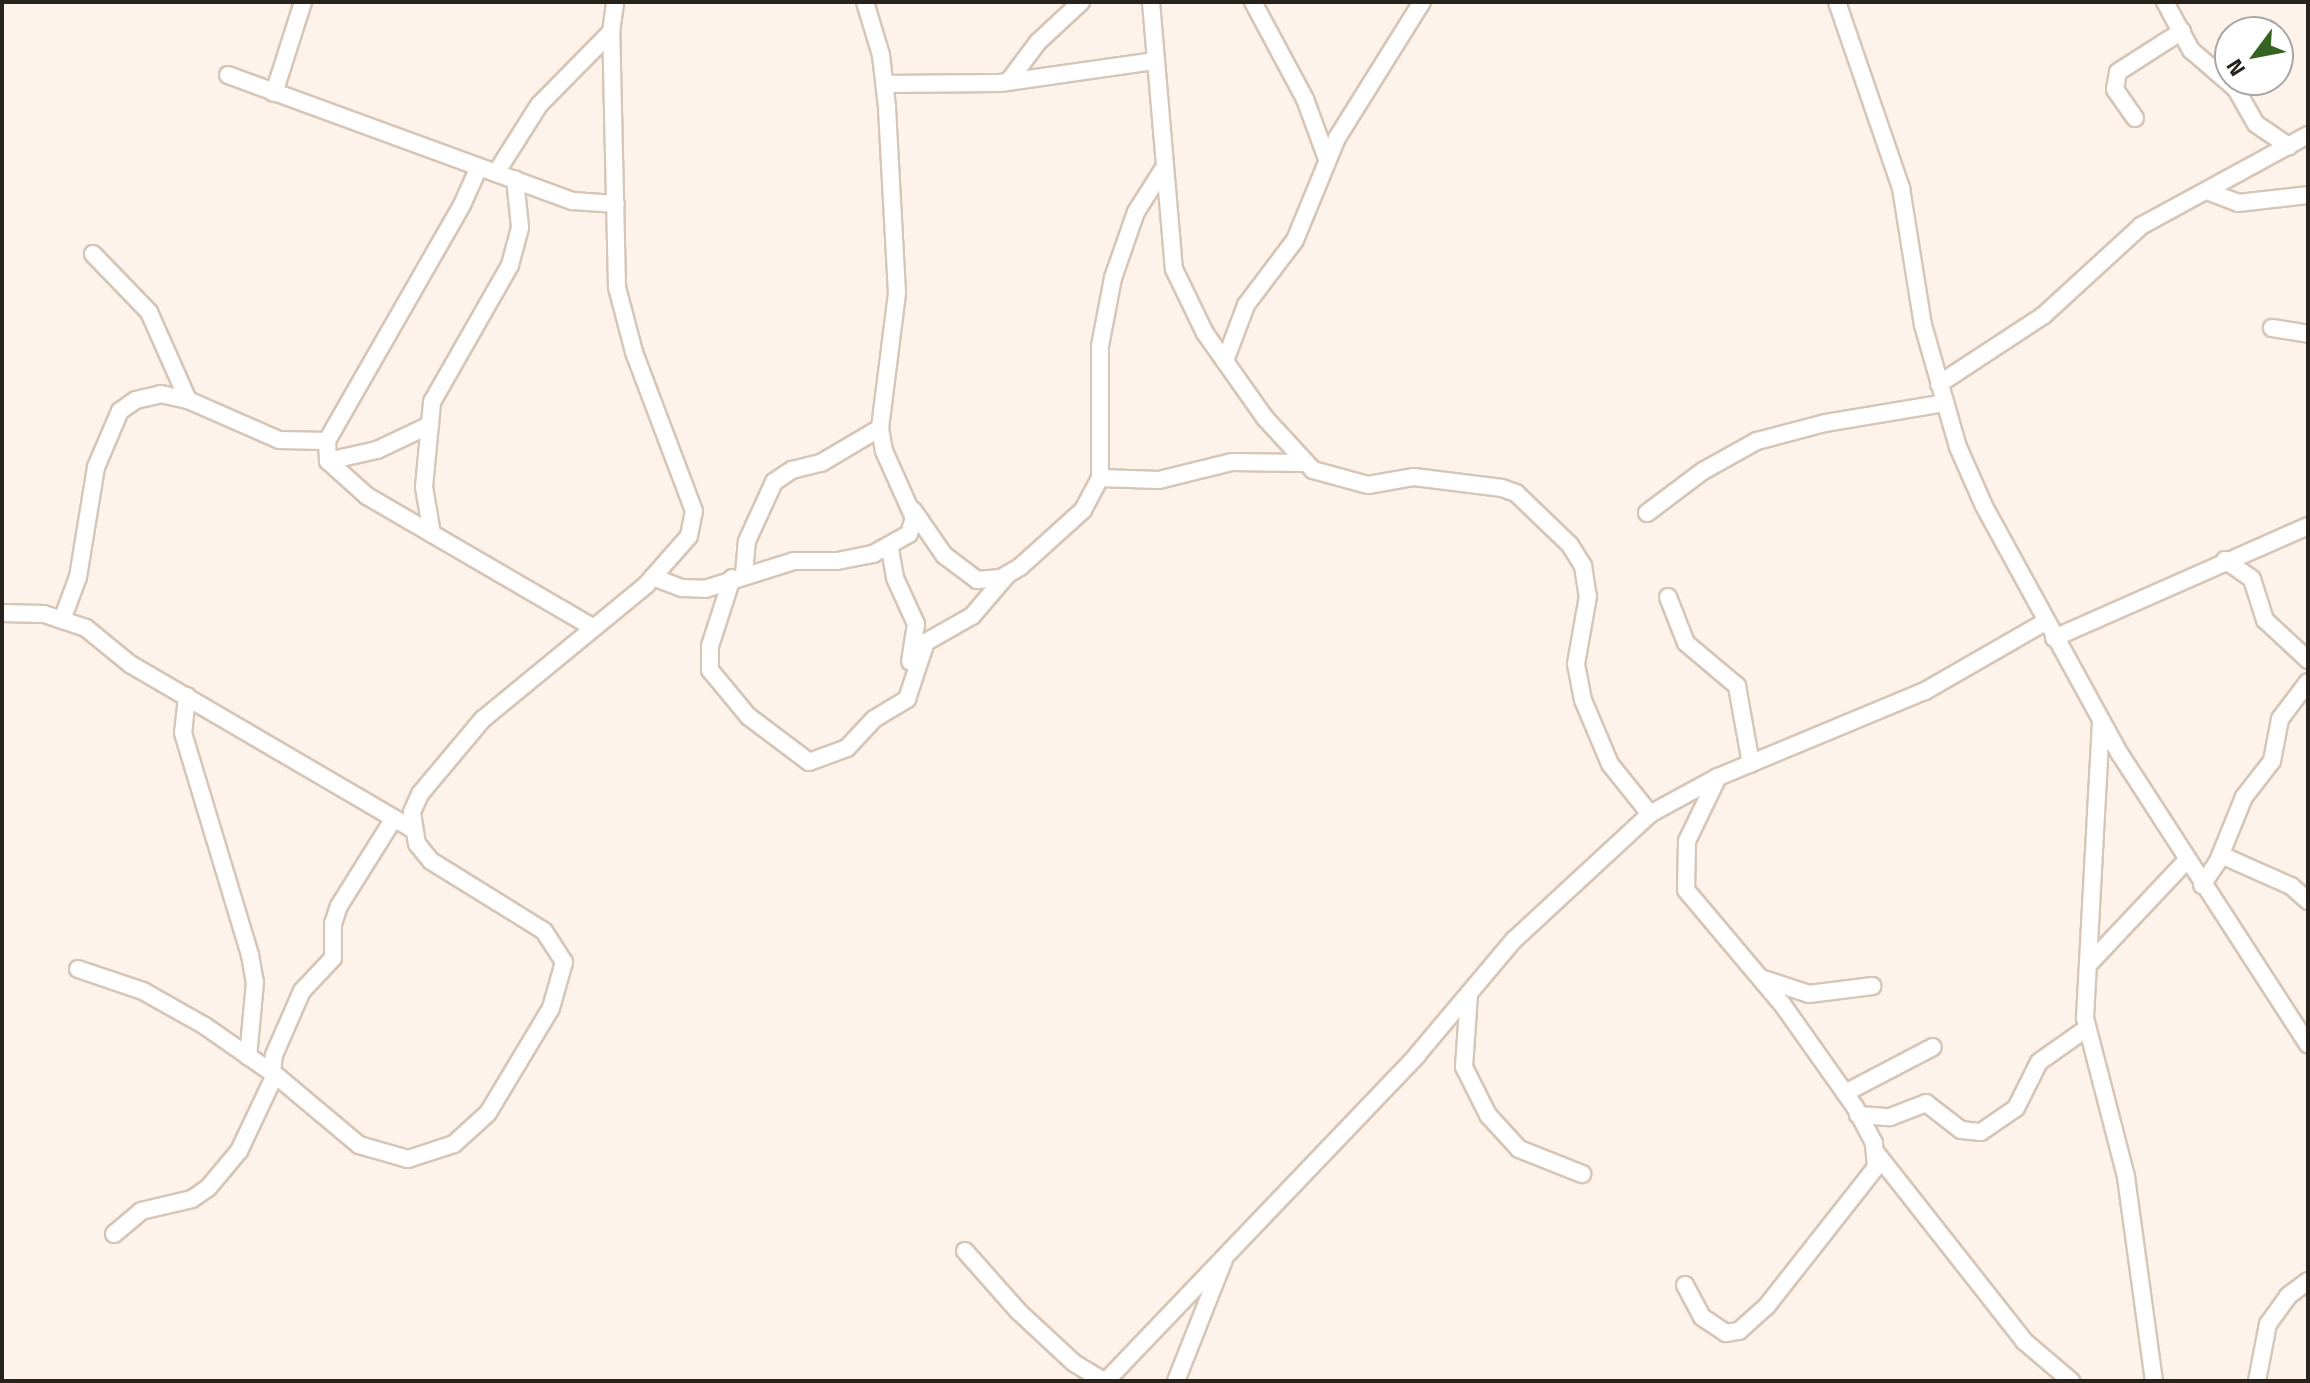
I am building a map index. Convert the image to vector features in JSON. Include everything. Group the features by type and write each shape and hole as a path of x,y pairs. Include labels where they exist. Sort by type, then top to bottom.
{"street":[{"path":"274,93 303,2"},
{"path":"412,829 420,794 483,719 653,577 689,536 694,511 634,352 617,287 611,32 615,2"},
{"path":"865,2 885,84 897,293 880,428 884,451 912,509 961,573 977,580 1008,574"},
{"path":"1008,82 1038,42 1081,2"},
{"path":"1151,2 1163,170 1174,269 1205,333 1305,464"},
{"path":"1253,2 1305,99 1327,159"},
{"path":"1225,361 1246,305 1295,240 1327,159 1422,2"},
{"path":"2165,2 2191,50 2236,89 2252,120 2289,146"},
{"path":"1839,3 1901,188 1923,325 1945,403 1979,494 2045,622 2101,721 2202,885 2308,1045"},
{"path":"2135,118 2115,89 2118,72 2182,31"},
{"path":"496,173 539,105 611,32"},
{"path":"885,84 1008,82 1155,61"},
{"path":"228,75 573,201 616,204"},
{"path":"1939,384 2044,315 2141,226 2308,136"},
{"path":"479,167 462,205 327,441 328,461 367,496 592,627"},
{"path":"880,428 821,463 792,470 774,482 747,541 738,576 710,646 710,670 748,716 801,760 819,762 847,748 874,719 907,699 915,683 926,642 972,616 1008,574 1047,546 1083,510 1100,478 1100,346 1113,278 1136,212 1163,170"},
{"path":"432,534 424,487 432,402 510,265 520,227 515,179"},
{"path":"2207,191 2238,203 2308,195"},
{"path":"93,254 149,312 188,400"},
{"path":"2272,328 2308,334"},
{"path":"62,620 78,577 96,467 120,411 136,400 161,394 188,400 279,440 327,441"},
{"path":"1647,513 1703,471 1757,441 1825,423 1945,403"},
{"path":"328,461 377,450 430,425"},
{"path":"1100,478 1159,480 1232,462 1278,459 1305,464 1338,480 1368,485 1414,477 1502,488 1516,493 1570,545 1583,566 1588,596 1576,664 1583,700 1610,764 1650,814"},
{"path":"653,577 682,588 705,589 738,576 794,561 837,561 890,549 909,534 912,509"},
{"path":"2054,638 2308,526"},
{"path":"890,549 895,578 916,624 910,663 915,683"},
{"path":"2225,560 2252,579 2265,620 2308,660"},
{"path":"1668,597 1686,643 1737,686 1751,764"},
{"path":"2,613 62,620 86,628 130,664 412,829 431,861 544,931 564,962 551,1008 488,1113 454,1144 408,1159 359,1145 274,1074 143,991 78,969"},
{"path":"965,1251 1048,1340 1105,1381 1469,994 1514,940 1650,814 1718,777 1925,691 2045,622"},
{"path":"2202,885 2221,855 2244,797 2272,761 2280,719 2308,682"},
{"path":"187,696 183,733 250,955 255,982 248,1057"},
{"path":"2101,721 2087,1028 2126,1177 2154,1381"},
{"path":"1718,777 1687,841 1686,890 1759,977 1845,1093 1877,1154 2029,1347 2071,1381"},
{"path":"114,1234 141,1211 192,1199 208,1188 239,1151 274,1074 275,1052 302,991 333,958 335,915 393,820"},
{"path":"2221,855 2291,886 2308,901"},
{"path":"2088,965 2187,860"},
{"path":"1759,977 1809,994 1872,986"},
{"path":"1469,994 1464,1067 1488,1115 1519,1149 1582,1174"},
{"path":"1858,1115 1890,1117 1926,1103 1961,1130 1981,1132 2016,1108 2039,1062 2087,1028"},
{"path":"1845,1093 1933,1047"},
{"path":"1685,1285 1702,1317 1715,1327 1726,1333 1748,1325 1866,1185 1877,1154"},
{"path":"1176,1381 1226,1255"},
{"path":"2257,1381 2268,1324 2288,1296 2308,1281"}]}
